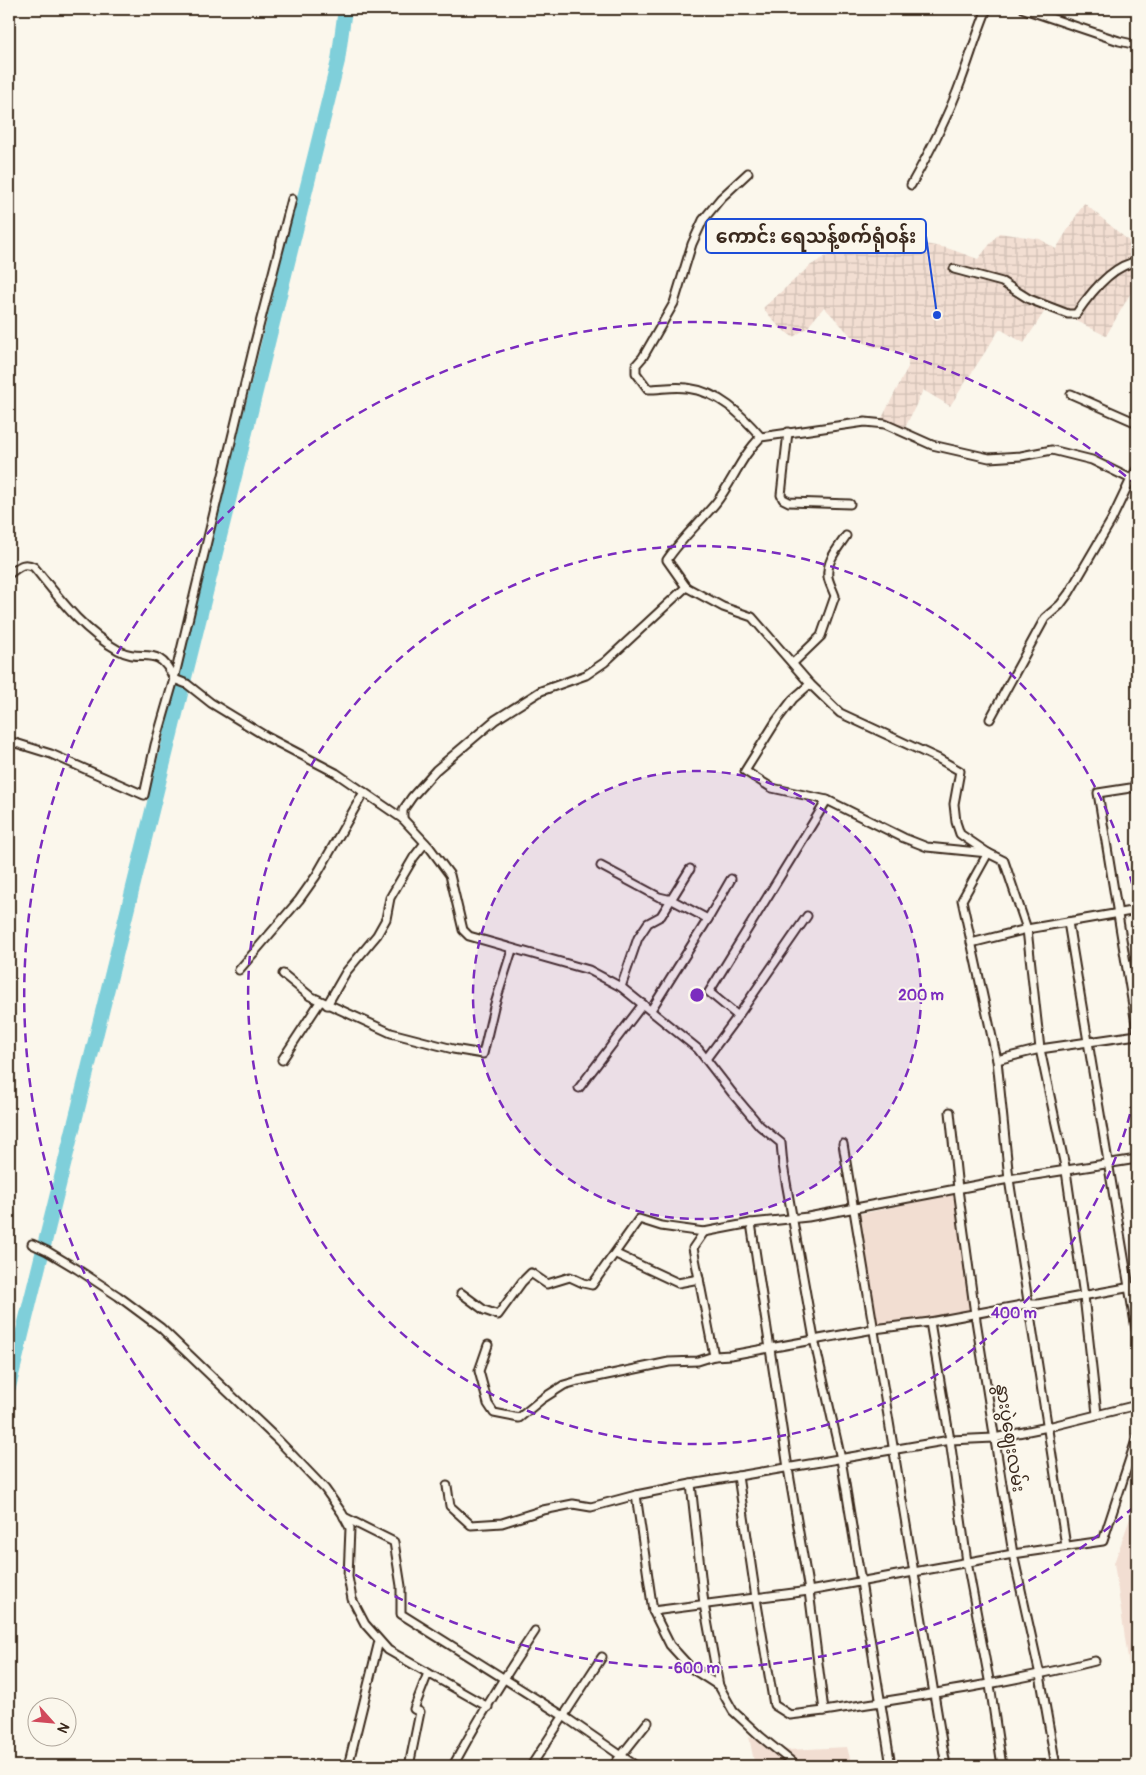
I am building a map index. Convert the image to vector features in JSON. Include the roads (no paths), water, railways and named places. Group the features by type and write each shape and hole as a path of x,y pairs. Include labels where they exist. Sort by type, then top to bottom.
{"street":[{"path":"911,184 946,117 987,9"},
{"path":"1024,9 1119,41 1137,45"},
{"path":"748,173 721,198 703,220 692,244 674,303 643,357 636,365 636,373 648,389 687,388 712,395 730,406 761,437"},
{"path":"9,741 51,754 144,795 292,199"},
{"path":"954,269 1002,282 1029,299 1068,314 1076,314 1087,298 1112,274 1123,266 1137,262"},
{"path":"1071,394 1137,423"},
{"path":"1097,1414 1084,1296 1066,1171 1040,1049 1027,929 1004,861 988,853 960,834 956,822 954,804 960,771 939,759 840,713 810,684 752,617 723,607 686,587 667,560 677,545 716,503 752,446 761,437 788,432 865,422 885,424 932,445 989,458 1021,456 1052,450 1092,460 1131,479"},
{"path":"788,432 781,495 783,499 789,502 850,504"},
{"path":"990,719 1045,618 1069,594 1137,469"},
{"path":"793,663 821,636 835,596 828,577 829,568 834,554 846,536"},
{"path":"9,574 23,564 34,567 88,630 120,651 153,655 166,664 174,679 186,684 211,703 267,737 336,773 403,819 450,875 463,930 469,936 512,950 589,970 621,987 698,1049 760,1126 781,1143 783,1165 814,1339 841,1459 891,1766"},
{"path":"403,819 403,810 412,796 436,770 495,720 541,691 586,675 599,666 686,587"},
{"path":"810,684 792,699 745,771 772,788 827,800 904,838 928,847 988,853"},
{"path":"1137,787 1098,793 1137,1030"},
{"path":"239,970 300,900 316,876 364,792"},
{"path":"738,1016 709,992 827,800"},
{"path":"282,1060 346,972 377,935 386,919 390,898 414,857 425,843"},
{"path":"988,853 962,900 997,1060 1009,1180 1066,1546"},
{"path":"600,866 659,897 672,900 708,919"},
{"path":"621,987 638,938 648,923 660,916 690,870"},
{"path":"651,1010 708,919 730,879"},
{"path":"971,943 1027,929 1137,910"},
{"path":"706,1059 807,916"},
{"path":"1068,922 1108,1164 1133,1287 1137,1335"},
{"path":"283,974 310,996 391,1033 453,1050 483,1054 486,1035 512,950"},
{"path":"579,1088 643,1004"},
{"path":"997,1060 1040,1049 1137,1035"},
{"name":"နွားပွဲဈေးလမ်း","path":"950,1112 958,1189 994,1438 1013,1554 1040,1675 1056,1766"},
{"path":"843,1144 946,1766"},
{"path":"461,1293 484,1310 498,1315 522,1282 531,1273 546,1284 570,1277 592,1285 616,1254 639,1219 660,1226 704,1232 808,1216 1137,1159"},
{"path":"751,1224 788,1468 810,1591 824,1711"},
{"path":"704,1232 693,1248 714,1356"},
{"path":"32,1244 47,1251 118,1296 161,1328 325,1488 350,1528 348,1577 352,1599 365,1624 388,1650 488,1707"},
{"path":"616,1254 678,1283 699,1279"},
{"path":"488,1345 479,1371 488,1404 494,1413 519,1418 542,1399 564,1385 669,1362 698,1361 714,1356 731,1355 814,1339 930,1322 1133,1287"},
{"path":"930,1322 950,1440 967,1562 990,1685 1002,1766"},
{"path":"447,1486 450,1506 471,1525 502,1523 543,1510 573,1504 591,1507 636,1494 894,1449 950,1440 994,1438 1137,1405"},
{"path":"653,1611 810,1591 1013,1554 1103,1541 1137,1437"},
{"path":"738,1476 774,1705 790,1715 990,1685 1095,1661"},
{"path":"691,1484 704,1604 719,1686 733,1711 795,1766"},
{"path":"636,1494 653,1611 670,1646 691,1668 719,1686"},
{"path":"344,1517 394,1542 401,1586 401,1614 565,1717 636,1766"},
{"path":"459,1766 454,1764 470,1734 535,1631"},
{"path":"348,1766 379,1641"},
{"path":"531,1766 546,1741 565,1717 602,1657"},
{"path":"409,1766 420,1712 414,1709 428,1673"},
{"path":"613,1766 648,1722"}],"waterway":[{"path":"9,1387 338,61 345,9"}],"place":[{"name":"ကောင်း ရေသန့်စက်ရုံဝန်း","path":"937,315"}]}
